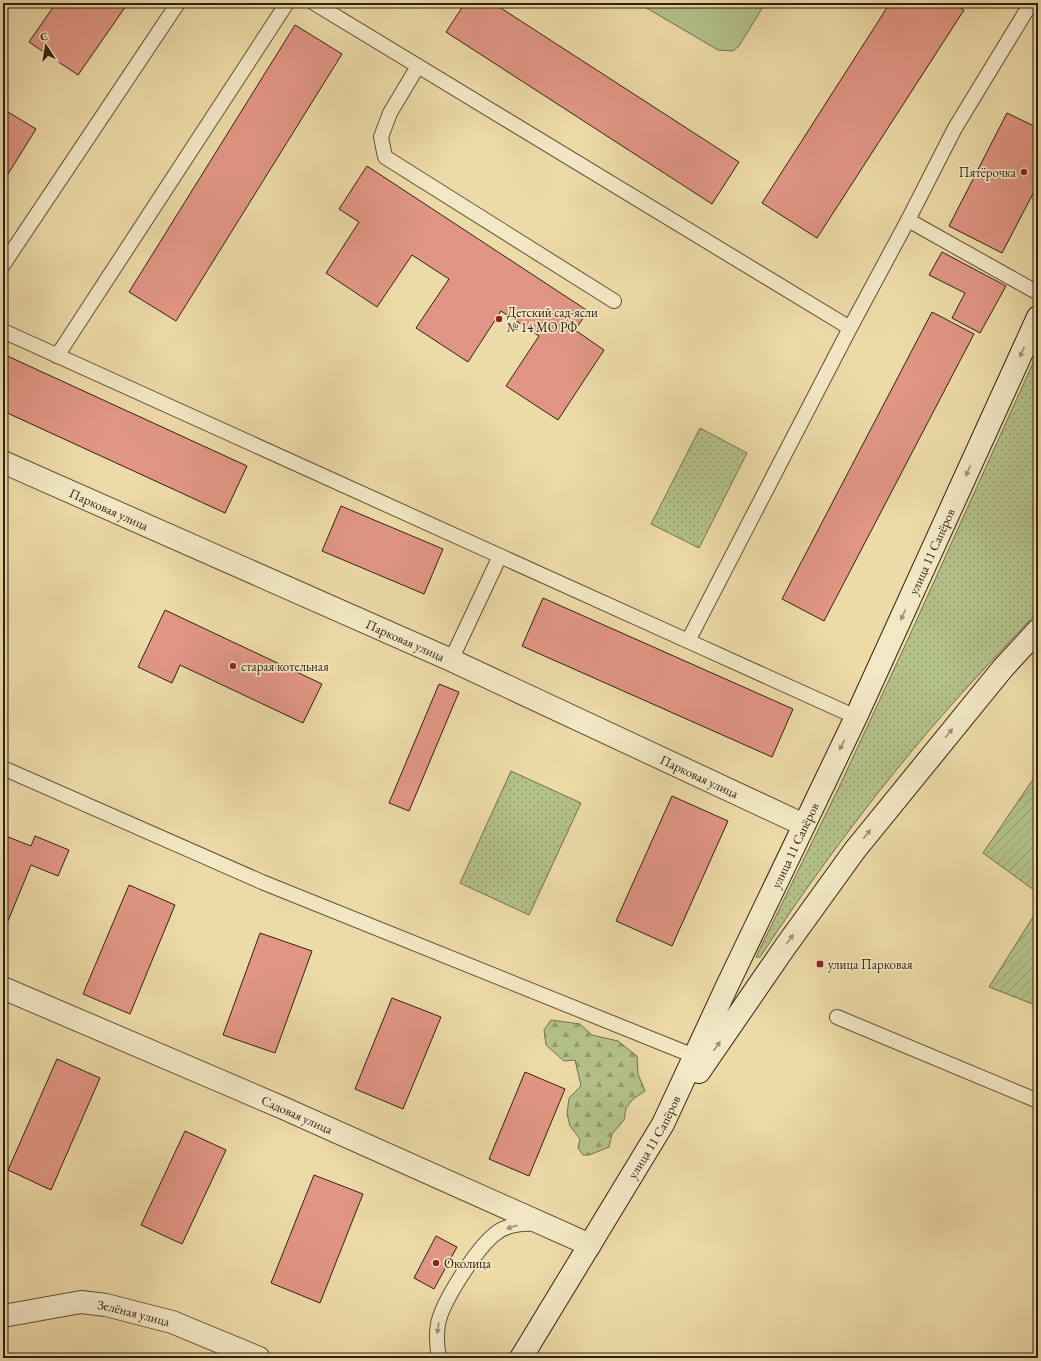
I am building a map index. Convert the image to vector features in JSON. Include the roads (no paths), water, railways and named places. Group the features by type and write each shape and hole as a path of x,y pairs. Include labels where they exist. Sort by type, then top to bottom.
{"main road":[{"name":"улица 11 Сапёров","path":"521,1358 663,1124 856,716 1038,317"},
{"name":"Парковая улица","path":"3,462 450,660 804,825"},
{"path":"663,1124 780,953 855,850 1003,668 1038,630"},
{"name":"Садовая улица","path":"3,988 281,1107 590,1245"},
{"name":"Зелёная улица","path":"3,1316 81,1302 106,1305 172,1322 259,1358"}],"lane":[{"path":"3,265 178,3"},
{"path":"57,356 286,3"},
{"path":"314,3 850,328"},
{"path":"688,641 955,128 1031,3"},
{"path":"418,66 390,114 381,137 386,157 614,301"},
{"path":"908,220 1038,293"},
{"path":"3,331 856,716"},
{"path":"450,660 500,556"},
{"path":"3,768 262,882 694,1056"},
{"path":"837,1017 1038,1101"},
{"path":"439,1358 437,1344 438,1324 444,1306 480,1248 496,1233 513,1225 530,1224 550,1227"}],"place":[{"name":"Пятёрочка","path":"1024,172"},
{"name":"Детский сад-ясли № 14 МО РФ","path":"499,319"},
{"name":"старая котельная","path":"233,666"},
{"name":"улица Парковая","path":"820,964"},
{"name":"Околица","path":"436,1263"}]}
